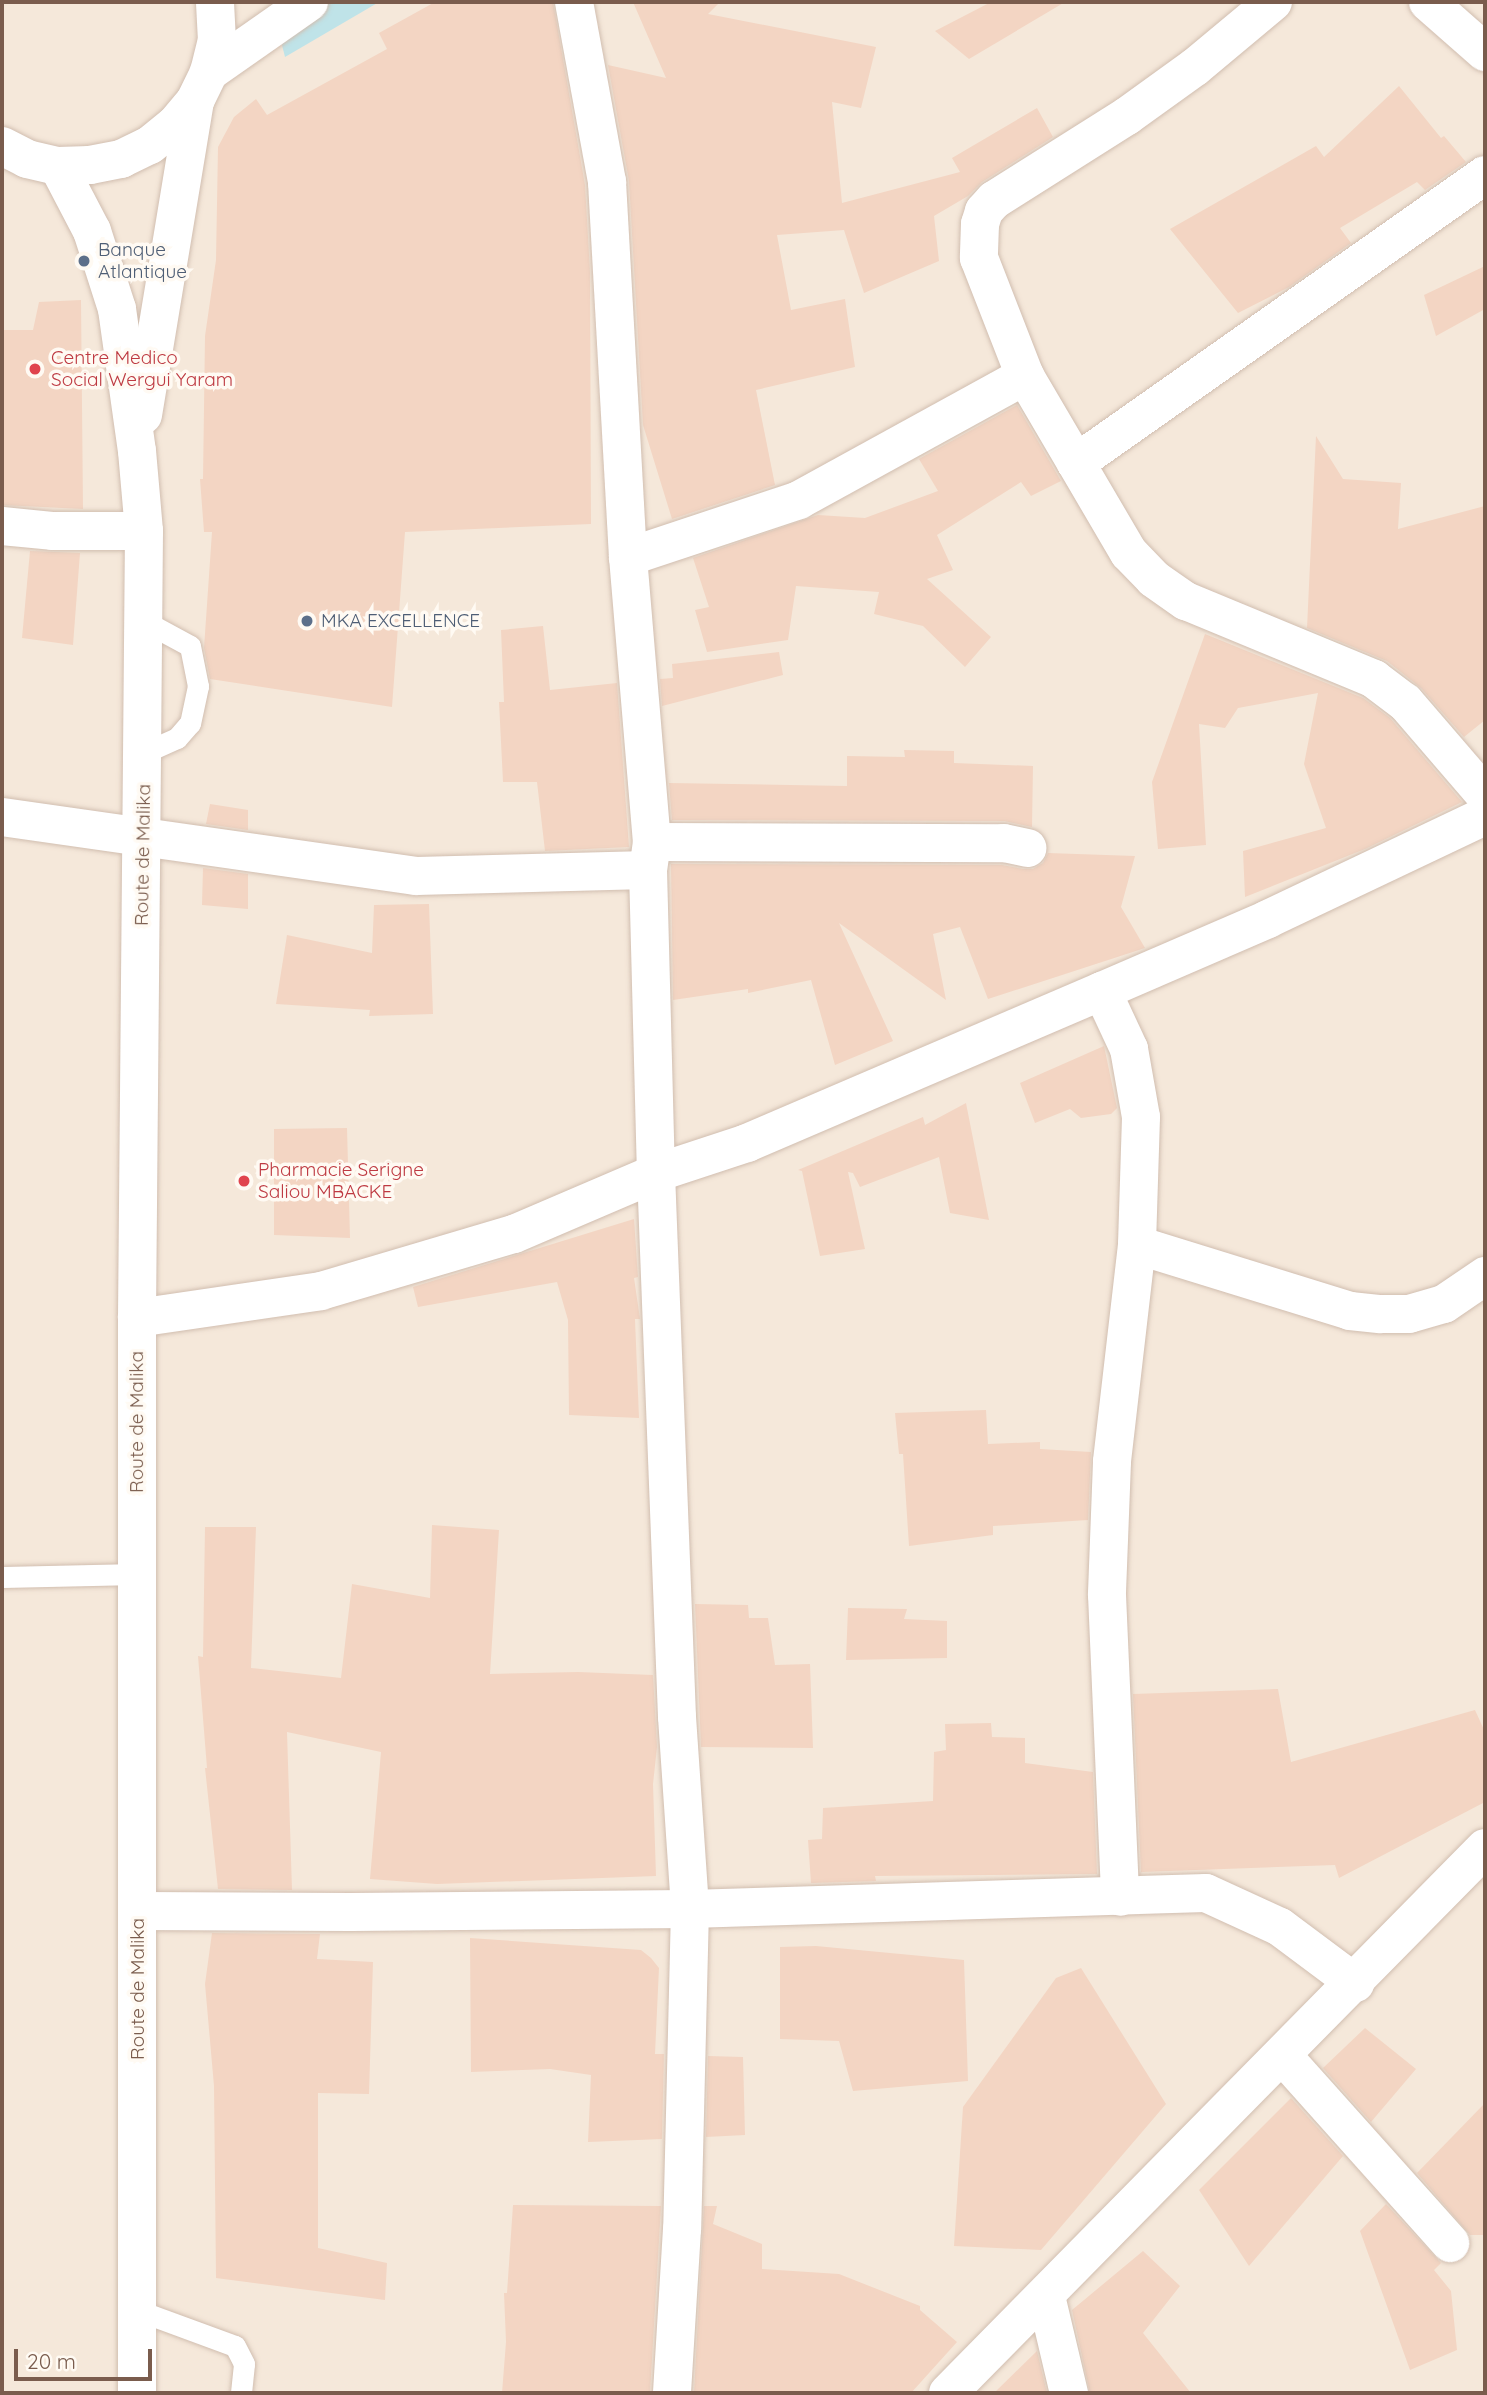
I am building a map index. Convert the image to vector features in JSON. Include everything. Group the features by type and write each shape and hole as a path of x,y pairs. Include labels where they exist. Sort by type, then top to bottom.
{"street":[{"name":"Route de Malika","path":"137,452 202,86 217,41 215,2"},
{"path":"22,159 103,163 121,159 150,145 175,125 202,86 309,2"},
{"path":"574,2 607,182 628,557 650,856 656,1173 677,1717 690,1909 682,2229 672,2393"},
{"path":"1273,2 1150,100 1059,161 993,200 984,211 978,242 979,258 1025,376 1129,553 1154,579 1186,601 1374,679 1405,702 1485,795"},
{"path":"1428,2 1485,52"},
{"name":"Route de Malika","path":"22,159 92,231 117,309 137,452 144,531 137,1318 137,2393"},
{"path":"1076,463 1485,175"},
{"path":"628,557 799,500 1025,376"},
{"path":"2,526 52,531 144,531"},
{"path":"137,1318 321,1291 428,1262 569,1213 656,1173 747,1143 1102,991 1268,919 1485,816"},
{"path":"2,817 416,876 650,856 991,843 1027,848"},
{"path":"1102,991 1129,1049 1140,1117 1137,1245 1112,1462 1107,1595 1120,1897"},
{"path":"1137,1245 1350,1311 1381,1314 1409,1314 1444,1304 1485,1276"},
{"path":"948,2393 1355,1983 1485,1848"},
{"path":"139,1910 351,1912 690,1909 1206,1893 1280,1927 1355,1983"},
{"path":"1283,2056 1450,2243"},
{"path":"1046,2296 1069,2393"}],"lane":[{"path":"144,621 190,646 198,685 190,723 177,738 144,753"},
{"path":"2,1577 138,1574"},
{"path":"137,2310 235,2346 244,2364 241,2393"}],"shaded area":[{"path":"2,2 1485,2 1485,2393 2,2393"}],"water":[{"path":"271,2 379,2 285,57"}],"building":[{"path":"435,2 553,2 585,185 590,272 591,524 405,532 392,707 210,679 204,648 212,532 204,532 200,479 203,479 205,336 216,260 218,147 234,117 256,99 267,115 387,49 379,33"},
{"path":"633,2 720,2 708,14 876,47 861,108 832,102 842,203 960,172 952,158 1037,108 1053,137 982,182 968,196 934,216 939,261 864,293 844,230 777,235 791,310 845,299 855,367 756,390 775,485 672,519 643,425 629,181 608,65 666,78"},
{"path":"991,2 1065,2 969,59 935,31"},
{"path":"1399,86 1441,138 1444,136 1466,162 1425,190 1417,182 1340,228 1351,243 1289,287 1238,313 1170,229 1316,146 1324,157"},
{"path":"1485,266 1485,309 1436,336 1424,295"},
{"path":"81,300 83,509 2,505 2,330 33,330 39,302"},
{"path":"1017,405 1061,481 1031,496 1021,482 937,535 953,570 927,579 991,637 965,667 923,626 874,614 879,592 796,586 788,640 707,652 695,610 709,607 693,558 818,515 865,518 938,491 919,459"},
{"path":"1316,436 1343,479 1401,483 1398,529 1485,506 1485,720 1464,737 1421,688 1387,661 1307,628"},
{"path":"30,551 80,553 73,645 22,638"},
{"path":"543,626 550,690 617,683 629,847 545,851 537,782 503,782 499,702 504,702 501,630"},
{"path":"1205,634 1363,698 1390,718 1462,802 1365,849 1245,897 1243,851 1326,828 1304,764 1318,693 1238,708 1225,728 1199,724 1206,845 1158,849 1152,782"},
{"path":"779,652 783,675 662,706 660,679 673,678 672,664"},
{"path":"904,750 954,751 954,763 1033,766 1032,827 1004,821 672,820 669,783 847,786 847,756 905,757"},
{"path":"210,804 248,810 248,830 206,824"},
{"path":"1048,853 1135,856 1121,907 1145,948 988,999 960,927 933,934 946,1000 839,923 893,1041 835,1065 811,980 748,993 748,989 673,1000 671,864 1002,865 1033,869 1043,863"},
{"path":"203,868 248,874 248,909 202,905"},
{"path":"429,904 433,1014 369,1016 370,1010 276,1004 287,935 372,953 374,905"},
{"path":"1104,1046 1117,1108 1111,1114 1081,1118 1070,1109 1035,1123 1020,1083"},
{"path":"966,1103 989,1220 950,1213 939,1157 860,1187 853,1173 848,1172 865,1249 820,1256 802,1171 798,1170 923,1117 925,1125"},
{"path":"347,1128 350,1238 274,1235 274,1129"},
{"path":"634,1219 638,1277 634,1278 640,1319 635,1319 639,1418 569,1415 568,1320 557,1282 418,1307 413,1287"},
{"path":"986,1410 988,1444 1040,1442 1040,1449 1091,1452 1088,1520 993,1526 993,1535 909,1546 903,1454 899,1454 895,1413"},
{"path":"432,1525 499,1530 490,1674 578,1672 653,1675 657,1747 653,1784 656,1876 437,1884 370,1879 381,1752 287,1732 292,1890 218,1889 205,1768 198,1656 203,1657 205,1527 256,1527 251,1668 341,1678 352,1584 430,1598"},
{"path":"695,1604 748,1605 749,1618 768,1618 775,1665 810,1664 813,1748 701,1747"},
{"path":"848,1608 907,1609 904,1619 947,1621 947,1658 846,1660"},
{"path":"1278,1689 1291,1762 1475,1710 1485,1732 1485,1802 1339,1878 1335,1865 1141,1872 1133,1694"},
{"path":"991,1723 992,1737 1025,1738 1025,1763 1093,1772 1097,1874 875,1876 876,1881 811,1883 808,1840 822,1839 823,1808 933,1801 934,1752 946,1750 945,1724"},
{"path":"212,1933 320,1934 317,1959 373,1962 369,2094 318,2093 318,2248 387,2263 385,2300 216,2278 214,2086 205,1984"},
{"path":"470,1938 641,1950 651,1958 659,1968 655,2054 664,2054 662,2139 588,2142 591,2075 550,2069 471,2072"},
{"path":"816,1946 964,1960 968,2081 853,2091 839,2041 780,2039 780,1947"},
{"path":"1081,1968 1166,2104 1041,2250 954,2246 963,2107 1056,1978"},
{"path":"1365,2028 1416,2069 1371,2122 1323,2068"},
{"path":"708,2056 743,2057 745,2135 706,2137"},
{"path":"1291,2098 1343,2156 1249,2266 1199,2190"},
{"path":"1485,2103 1485,2235 1470,2235 1417,2173"},
{"path":"1386,2204 1441,2263 1434,2270 1451,2291 1457,2350 1410,2370 1360,2231"},
{"path":"513,2205 661,2206 650,2393 502,2393 506,2342 504,2293 507,2293"},
{"path":"704,2206 717,2206 713,2224 762,2244 762,2269 839,2274 920,2306 920,2310 957,2342 911,2393 694,2393"},
{"path":"1143,2251 1180,2286 1143,2333 1191,2393 1090,2393 1072,2310"},
{"path":"1037,2351 1047,2393 994,2393"}],"place":[{"name":"Banque Atlantique","path":"84,261"},
{"name":"Centre Medico Social Wergui Yaram","path":"35,369"},
{"name":"MKA EXCELLENCE","path":"307,621"},
{"name":"Pharmacie Serigne Saliou MBACKE","path":"244,1181"}]}
